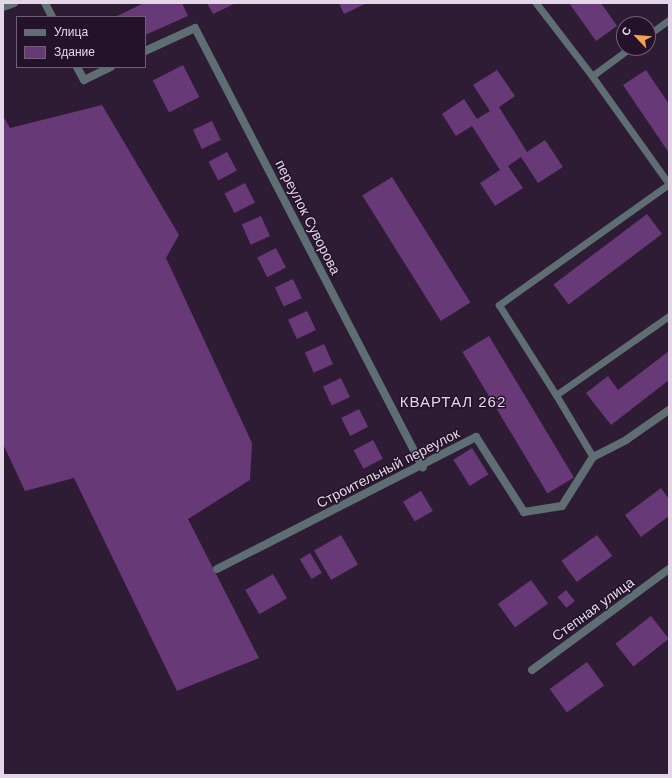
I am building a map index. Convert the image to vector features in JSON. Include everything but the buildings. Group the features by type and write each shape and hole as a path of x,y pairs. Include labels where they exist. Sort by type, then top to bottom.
{"street":[{"path":"3,7 14,3"},
{"path":"45,3 52,16"},
{"name":"переулок Суворова","path":"146,51 195,28 423,466"},
{"path":"78,68 84,80 109,68"},
{"path":"593,457 626,440 669,410"},
{"name":"Строительный переулок","path":"217,569 423,466 476,437 524,512 562,506 593,457"},
{"name":"Степная улица","path":"532,670 669,569"}],"lane":[{"path":"536,3 592,76 669,184 499,305 593,457"},
{"path":"656,29 669,20"},
{"path":"592,76 619,56"},
{"path":"556,395 669,316"}],"district":[{"name":"КВАРТАЛ 262","path":"453,402"}]}
